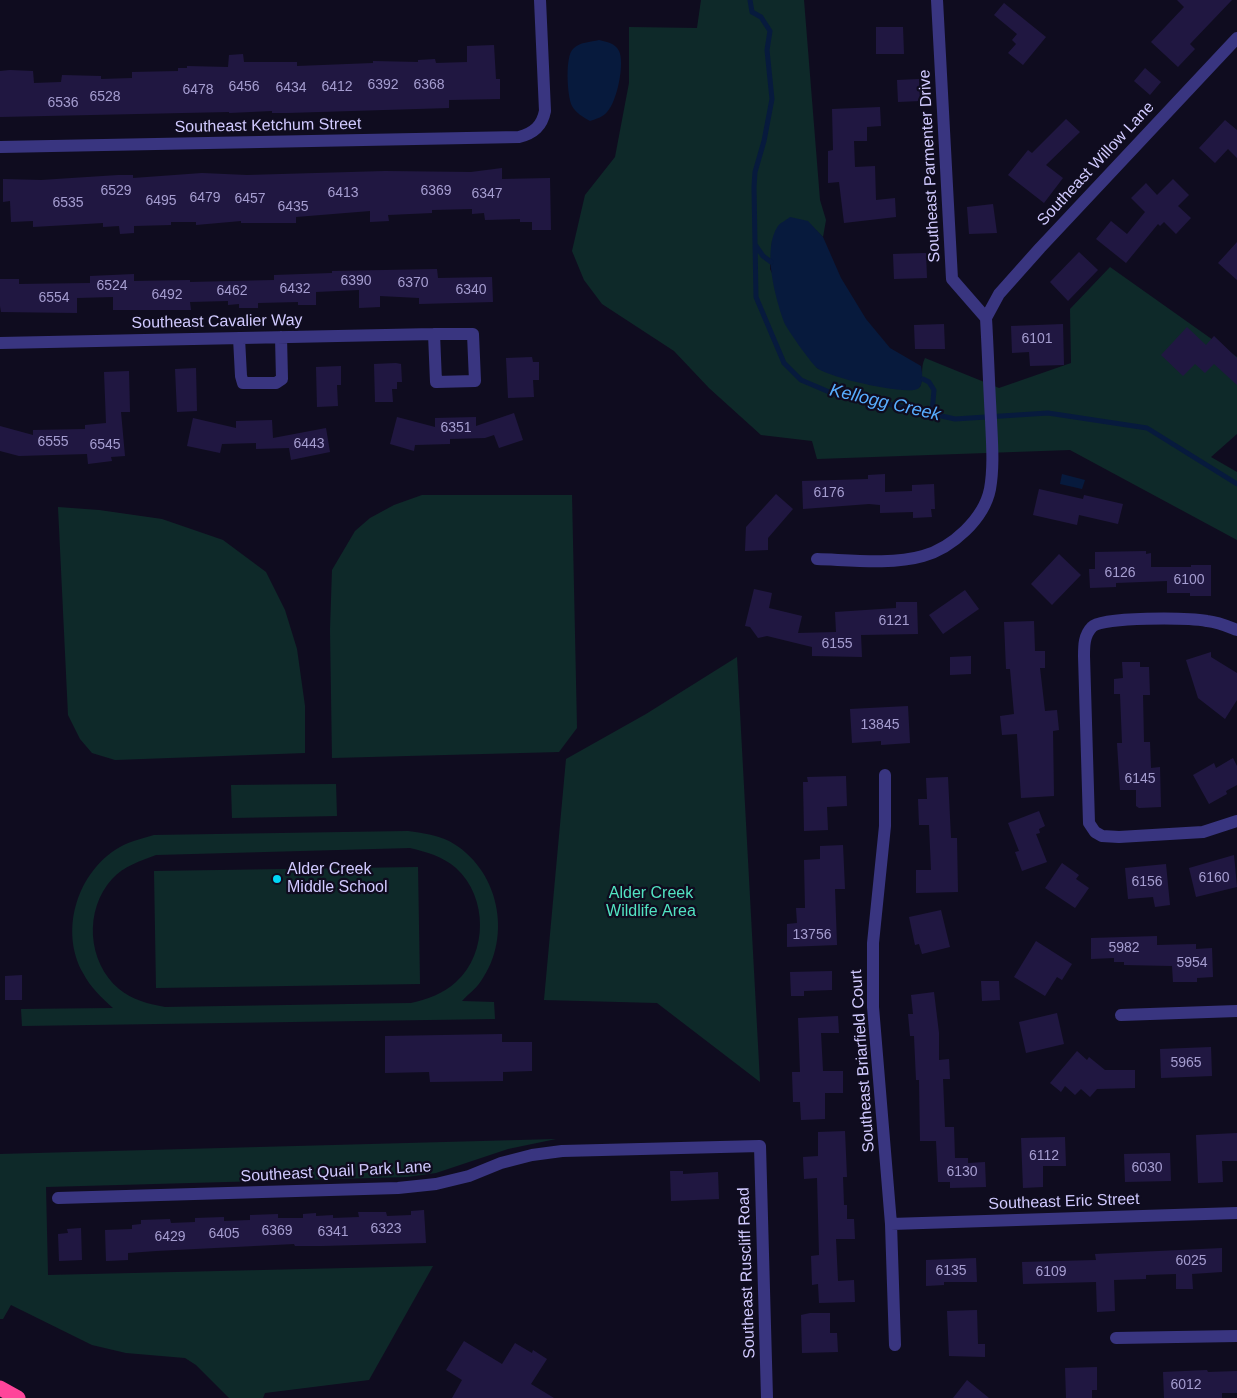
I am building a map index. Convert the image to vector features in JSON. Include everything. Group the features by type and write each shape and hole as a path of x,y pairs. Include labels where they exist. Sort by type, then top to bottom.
{"highway":[{"path":"0,1388 18,1398"}],"street":[{"name":"Southeast Ketchum Street","path":"0,147 519,137 535,130 543,119 545,111 540,0"},
{"name":"Southeast Parmenter Drive","path":"937,0 952,279 986,318"},
{"name":"Southeast Willow Lane","path":"986,318 1000,294 1040,248 1237,38"},
{"path":"816,560 912,558 942,548 957,537 976,518 990,490 993,462 986,318"},
{"name":"Southeast Cavalier Way","path":"0,343 434,334 473,334 475,381 436,382 434,334"},
{"path":"239,338 241,376 244,383 276,383 282,379 281,337"},
{"path":"1237,630 1220,624 1192,619 1109,620 1093,626 1085,639 1084,656 1089,823 1095,832 1102,836 1119,837 1203,832 1237,821"},
{"name":"Southeast Briarfield Court","path":"885,775 885,826 873,943 873,1007 892,1224 896,1344"},
{"path":"1121,1015 1237,1011"},
{"name":"Southeast Quail Park Lane","path":"58,1198 398,1188 436,1184 532,1154 562,1151 760,1146"},
{"name":"Southeast Ruscliff Road","path":"760,1146 767,1398"},
{"name":"Southeast Eric Street","path":"892,1224 1237,1213"},
{"path":"1116,1338 1237,1336"}],"green space":[{"path":"701,0 804,0 820,200 826,220 823,237 807,221 772,241 770,269 817,368 868,384 894,388 920,387 925,358 999,388 1071,363 1070,309 1110,267 1237,357 1237,434 1211,457 1237,472 1237,540 1070,450 817,459 812,441 761,435 709,388 674,351 602,304 584,280 572,251 585,195 615,157 629,83 629,27 697,28"},
{"path":"422,495 572,495 577,728 559,752 332,758 330,630 332,570 355,531 370,518 394,505"},
{"path":"58,507 99,510 162,519 223,540 266,572 285,610 297,649 305,706 305,753 115,760 92,753 80,739 68,715"},
{"name":"Alder Creek Wildlife Area","path":"737,657 760,1082 657,1003 544,1000 566,759 646,714"},
{"path":"336,784 337,816 232,818 231,785"},
{"path":"408,831 424,833 449,841 466,853 480,868 490,885 496,904 497,944 491,963 479,984 462,1001 494,1002 495,1019 22,1026 21,1009 113,1008 89,983 76,957 73,923 76,906 90,874 101,861 124,845 154,835","holes":["410,848 434,855 456,868 474,894 480,925 474,956 467,970 446,990 423,1000 411,1003 165,1007 135,999 124,993 108,978 100,965 95,951 93,920 103,892 112,879 132,864 156,855"]},
{"path":"418,867 420,984 156,988 154,871"},
{"path":"556,1139 508,1149 436,1173 407,1177 46,1187 48,1275 433,1266 369,1380 265,1393 263,1398 229,1398 196,1365 185,1358 126,1353 92,1345 11,1305 3,1319 0,1319 0,1154"}],"water":[{"path":"599,40 610,43 619,51 621,64 619,82 611,107 604,115 590,121 578,113 572,106 568,85 568,67 570,53 573,49 582,44"},
{"path":"790,217 808,221 823,237 841,278 866,319 890,348 921,366 922,380 919,388 901,390 851,381 817,368 804,353 784,322 774,287 770,260 773,236 778,226"},
{"path":"1062,474 1085,480 1082,489 1060,484"}],"building":[{"path":"1177,0 1232,0 1190,44 1195,49 1178,67 1151,42 1184,7"},
{"path":"1004,3 1046,37 1023,65 1008,53 1016,44 1012,40 1017,34 994,15"},
{"path":"876,27 903,27 904,54 876,54"},
{"path":"494,45 496,79 500,79 500,99 449,100 449,108 287,113 272,113 272,111 0,117 0,71 33,71 34,83 61,82 62,75 101,76 101,79 132,78 132,72 178,71 178,68 187,68 187,66 228,67 229,55 243,54 244,62 297,62 297,66 373,63 373,61 418,62 418,60 435,59 436,63 467,62 467,46"},
{"path":"1145,68 1161,82 1150,95 1134,81"},
{"path":"919,79 920,101 898,102 897,80"},
{"path":"880,107 881,126 867,127 867,141 854,141 855,167 875,166 876,200 895,198 896,217 844,223 839,182 828,183 828,151 833,150 832,109"},
{"path":"1066,119 1080,132 1046,165 1063,178 1044,203 1008,175 1028,150 1032,153"},
{"path":"1225,120 1237,130 1237,158 1228,149 1215,163 1199,148"},
{"path":"502,168 502,179 550,178 551,230 532,230 532,222 520,222 520,219 485,220 484,213 472,214 472,209 432,210 432,213 388,215 389,221 370,222 370,211 296,217 296,223 241,223 241,221 196,225 196,222 171,222 171,225 134,226 134,233 120,234 119,226 103,227 103,223 33,227 33,221 11,222 10,201 3,202 3,179 41,180 118,175 133,175 133,178 202,173 247,175 385,171 471,172"},
{"path":"1173,179 1189,195 1178,206 1191,218 1176,234 1164,222 1160,226 1158,224 1126,263 1096,239 1111,221 1127,234 1145,212 1131,198 1146,183 1157,195"},
{"path":"993,204 997,233 969,234 967,207"},
{"path":"1237,242 1237,280 1218,263"},
{"path":"1079,252 1098,270 1068,301 1050,282"},
{"path":"926,253 927,278 894,279 893,254"},
{"path":"437,269 438,278 492,277 493,302 419,304 419,298 380,296 380,307 359,308 359,290 316,292 316,305 298,305 298,302 258,303 258,308 239,308 239,304 228,305 228,301 190,302 191,310 113,310 113,297 77,298 77,313 1,312 0,306 0,279 19,279 19,284 90,283 90,276 134,274 134,281 190,280 190,282 274,280 274,275 332,273 332,271"},
{"path":"944,324 945,349 915,349 914,325"},
{"path":"1063,324 1064,365 1030,366 1029,352 1012,353 1011,326"},
{"path":"1187,327 1206,345 1214,336 1237,358 1237,385 1214,364 1205,373 1195,364 1183,376 1161,355"},
{"path":"532,357 533,362 539,362 539,380 533,380 534,397 508,398 506,358"},
{"path":"374,364 401,364 402,382 397,382 397,389 392,389 393,402 375,402"},
{"path":"341,366 341,385 337,385 338,406 317,407 316,367"},
{"path":"196,368 197,411 177,412 175,369"},
{"path":"129,371 130,412 121,412 125,456 111,457 112,461 88,464 87,454 19,456 0,451 0,426 33,435 33,430 85,429 85,425 106,423 104,372"},
{"path":"514,413 523,440 499,448 494,435 485,438 450,439 450,444 415,445 414,451 390,444 397,417 435,427 435,418 476,417 476,426"},
{"path":"193,418 236,428 236,421 272,420 273,438 326,428 330,452 291,460 289,448 256,449 256,443 222,444 220,453 187,446"},
{"path":"885,474 885,492 912,491 912,485 934,484 935,509 931,509 932,517 913,518 913,512 880,513 880,505 869,504 803,509 802,481 868,479 868,475"},
{"path":"1039,489 1083,499 1084,495 1123,504 1118,524 1079,515 1077,525 1033,515"},
{"path":"776,494 793,509 768,538 768,550 745,551 746,527"},
{"path":"1146,551 1146,554 1151,553 1151,567 1211,565 1211,596 1190,596 1190,593 1167,593 1167,581 1116,583 1116,587 1090,588 1089,569 1095,569 1095,552"},
{"path":"1059,554 1081,575 1052,605 1031,584"},
{"path":"754,589 772,593 769,608 802,616 798,633 836,632 835,612 896,608 896,602 917,602 918,634 861,635 862,657 812,656 812,647 767,636 758,638 750,627 745,626"},
{"path":"965,590 979,609 943,634 929,615"},
{"path":"1034,621 1035,651 1045,651 1045,668 1040,668 1045,711 1057,710 1059,730 1053,731 1054,796 1021,798 1017,734 1002,735 1000,716 1014,714 1010,669 1006,669 1004,622"},
{"path":"1211,652 1211,657 1237,673 1237,700 1225,719 1198,698 1186,660"},
{"path":"971,656 971,674 950,675 950,657"},
{"path":"1122,662 1140,662 1140,667 1149,667 1150,695 1143,695 1144,742 1150,742 1151,768 1160,767 1161,807 1139,808 1136,806 1136,790 1120,790 1117,743 1122,743 1120,694 1114,694 1114,679 1123,678"},
{"path":"908,706 910,743 881,745 881,741 852,743 850,709"},
{"path":"1233,758 1237,766 1237,785 1226,791 1227,794 1209,804 1193,775 1214,763 1216,768"},
{"path":"846,776 847,806 827,807 828,830 804,831 803,782 808,782 807,777"},
{"path":"948,777 951,838 957,838 958,892 916,893 916,870 931,870 929,825 919,825 918,799 927,799 926,778"},
{"path":"1039,811 1045,826 1039,829 1040,833 1036,834 1047,862 1022,871 1015,852 1019,851 1008,823"},
{"path":"843,845 845,889 835,889 837,945 787,947 787,924 797,923 796,908 805,908 804,860 820,859 820,846"},
{"path":"1234,855 1237,887 1196,897 1189,868"},
{"path":"1062,863 1079,875 1076,879 1089,888 1075,908 1045,888"},
{"path":"1166,864 1170,905 1155,907 1153,897 1128,899 1125,868"},
{"path":"941,910 950,947 922,954 919,944 915,945 909,917"},
{"path":"1157,936 1157,945 1196,944 1196,949 1212,948 1213,977 1197,978 1197,982 1173,982 1172,966 1124,965 1124,962 1114,962 1114,958 1091,959 1091,938"},
{"path":"1036,941 1072,964 1062,980 1057,977 1045,996 1014,977"},
{"path":"832,971 832,990 804,991 804,996 791,996 790,972"},
{"path":"22,975 22,1000 5,1000 5,976"},
{"path":"981,981 999,981 1000,1000 982,1001"},
{"path":"934,992 939,1033 939,1060 949,1059 950,1079 943,1079 945,1127 954,1127 955,1158 968,1158 968,1163 985,1162 986,1187 950,1188 950,1182 938,1182 936,1141 920,1141 919,1080 916,1080 914,1036 910,1036 908,1014 913,1014 911,995"},
{"path":"1057,1013 1064,1044 1026,1053 1019,1022"},
{"path":"838,1016 839,1033 821,1033 823,1071 843,1071 843,1093 825,1093 825,1119 801,1120 800,1102 793,1102 792,1072 800,1072 798,1018"},
{"path":"502,1034 502,1042 532,1042 532,1071 503,1072 503,1081 430,1082 429,1072 385,1073 385,1036"},
{"path":"1211,1047 1212,1076 1161,1078 1160,1049"},
{"path":"1077,1051 1087,1060 1089,1057 1105,1070 1135,1070 1135,1088 1097,1089 1090,1097 1081,1089 1075,1095 1065,1086 1061,1092 1050,1083"},
{"path":"845,1131 847,1177 843,1177 844,1205 847,1205 847,1219 854,1219 855,1239 836,1239 838,1281 854,1280 855,1302 819,1303 818,1284 812,1285 811,1256 819,1255 817,1178 804,1179 803,1157 818,1156 818,1132"},
{"path":"1237,1133 1237,1161 1222,1161 1223,1182 1198,1183 1196,1135"},
{"path":"1065,1137 1066,1166 1043,1166 1043,1187 1023,1188 1021,1138"},
{"path":"1170,1153 1171,1181 1125,1182 1124,1154"},
{"path":"670,1171 683,1171 683,1174 718,1172 719,1199 671,1201"},
{"path":"424,1210 426,1243 322,1246 295,1246 294,1244 156,1251 128,1253 128,1260 106,1261 105,1230 132,1229 132,1225 141,1224 141,1220 170,1219 171,1223 195,1222 195,1218 224,1217 224,1221 250,1220 250,1215 278,1214 278,1218 303,1218 303,1214 316,1213 316,1216 333,1215 333,1218 359,1217 358,1212 386,1212 387,1216 411,1215 411,1211"},
{"path":"81,1228 82,1260 59,1261 58,1234 68,1233 67,1229"},
{"path":"1222,1248 1222,1272 1192,1274 1193,1289 1176,1289 1176,1274 1146,1275 1146,1279 1114,1280 1115,1311 1097,1312 1096,1282 1023,1284 1022,1262 1096,1260 1095,1254"},
{"path":"976,1258 977,1282 944,1282 944,1285 926,1286 926,1260"},
{"path":"977,1310 978,1344 985,1344 985,1357 949,1356 947,1311"},
{"path":"830,1313 830,1333 837,1333 838,1352 802,1353 801,1315"},
{"path":"464,1341 502,1364 515,1343 532,1353 533,1350 547,1359 531,1384 554,1398 452,1398 462,1380 446,1370"},
{"path":"1097,1367 1097,1390 1092,1390 1092,1398 1066,1398 1065,1368"},
{"path":"1207,1370 1208,1372 1237,1371 1237,1393 1222,1393 1222,1398 1164,1398 1163,1372"},
{"path":"967,1380 989,1398 953,1398"}],"waterway":[{"name":"Kellogg Creek","path":"750,0 752,12 761,17 770,31 767,50 772,99 764,141 755,172 756,297 784,363 801,380 841,397 870,400 955,419 1048,413 1147,428 1237,484"},
{"path":"756,246 763,256 771,262"},
{"path":"923,379 929,382 934,390 932,413"}],"place":[{"name":"Alder Creek Middle School","path":"277,879"}]}
